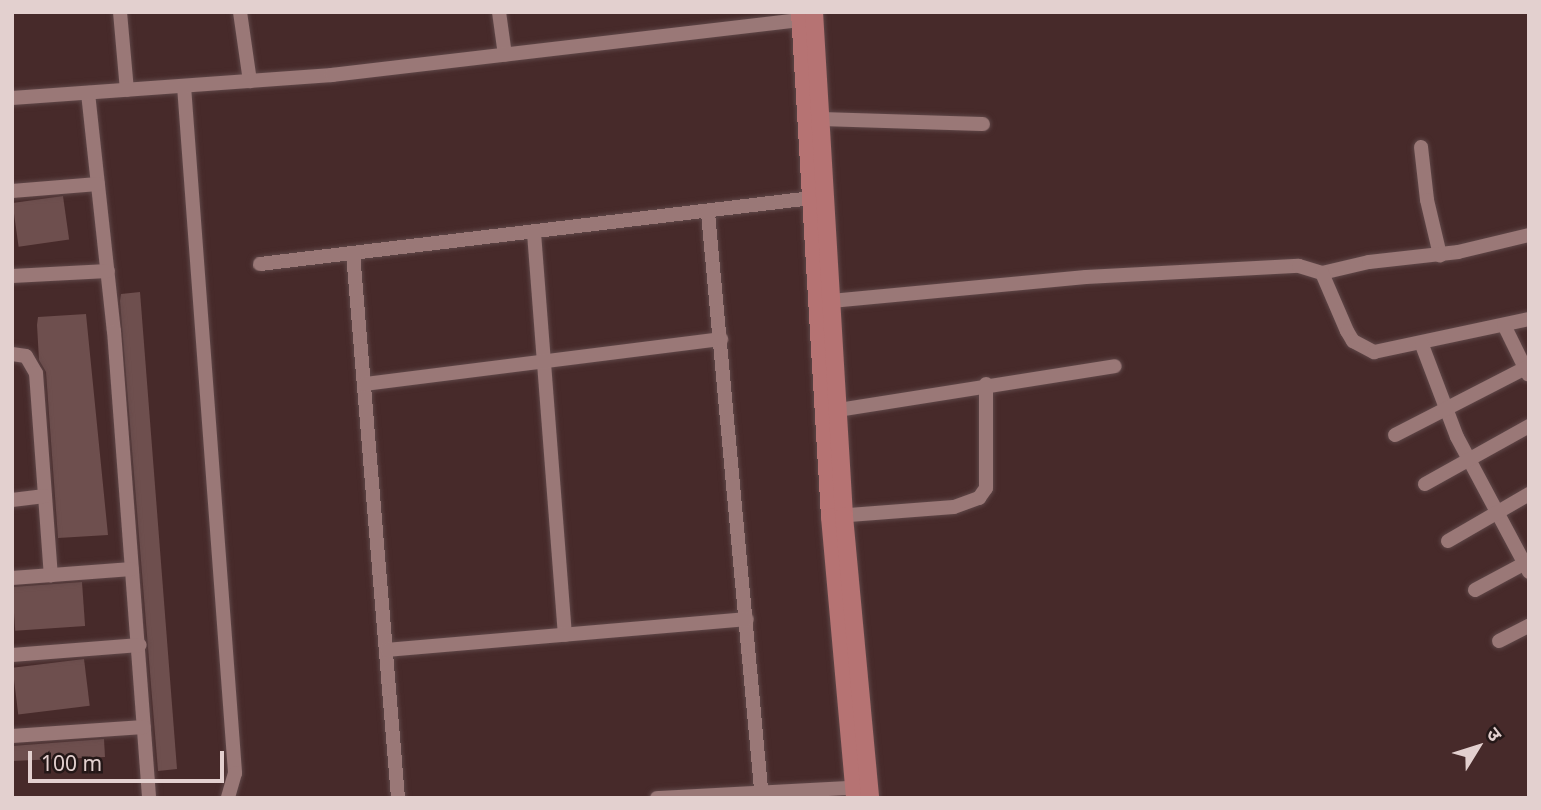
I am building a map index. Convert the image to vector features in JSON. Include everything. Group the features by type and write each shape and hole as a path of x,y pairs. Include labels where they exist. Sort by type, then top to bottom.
{"main road":[{"path":"807,16 820,119 818,198 831,301 838,411 837,516"},
{"path":"807,16 837,516 862,792"}],"street":[{"path":"120,12 127,90"},
{"path":"240,12 250,81"},
{"path":"499,12 505,55"},
{"path":"12,98 250,81 505,55 807,16"},
{"path":"184,86 235,773 228,798"},
{"path":"88,93 108,271 140,645 149,798"},
{"path":"820,119 983,124"},
{"path":"1421,147 1427,200 1440,255"},
{"path":"12,191 98,184"},
{"path":"260,264 818,198"},
{"path":"708,213 761,789"},
{"path":"534,233 565,635"},
{"path":"831,301 1086,277 1299,266 1322,273 1369,262 1440,255 1529,236"},
{"path":"353,253 398,798"},
{"path":"12,276 108,271"},
{"path":"1322,273 1347,331 1362,348 1374,352 1422,345 1529,319"},
{"path":"1395,435 1527,370 1504,325"},
{"path":"365,384 721,339"},
{"path":"1422,345 1444,409 1469,461 1527,566 1475,590"},
{"path":"12,354 26,356 36,373 51,575"},
{"path":"838,411 986,384 1115,366"},
{"path":"837,516 954,507 979,498 986,488 986,384"},
{"path":"1425,484 1529,426"},
{"path":"1448,541 1529,494"},
{"path":"12,500 45,496"},
{"path":"12,578 132,569"},
{"path":"387,650 747,619"},
{"path":"1499,640 1529,626"},
{"path":"12,655 140,645"},
{"path":"12,736 144,727"},
{"path":"657,798 761,789 862,792"}],"building":[{"path":"63,196 69,240 19,247 12,203"},
{"path":"140,292 177,769 158,771 120,301 121,294"},
{"path":"86,314 108,535 58,538 46,372 39,360 38,317"},
{"path":"82,582 85,626 15,631 12,587"},
{"path":"84,659 90,706 18,714 13,668"},
{"path":"104,739 105,757 12,761 12,746"}]}
